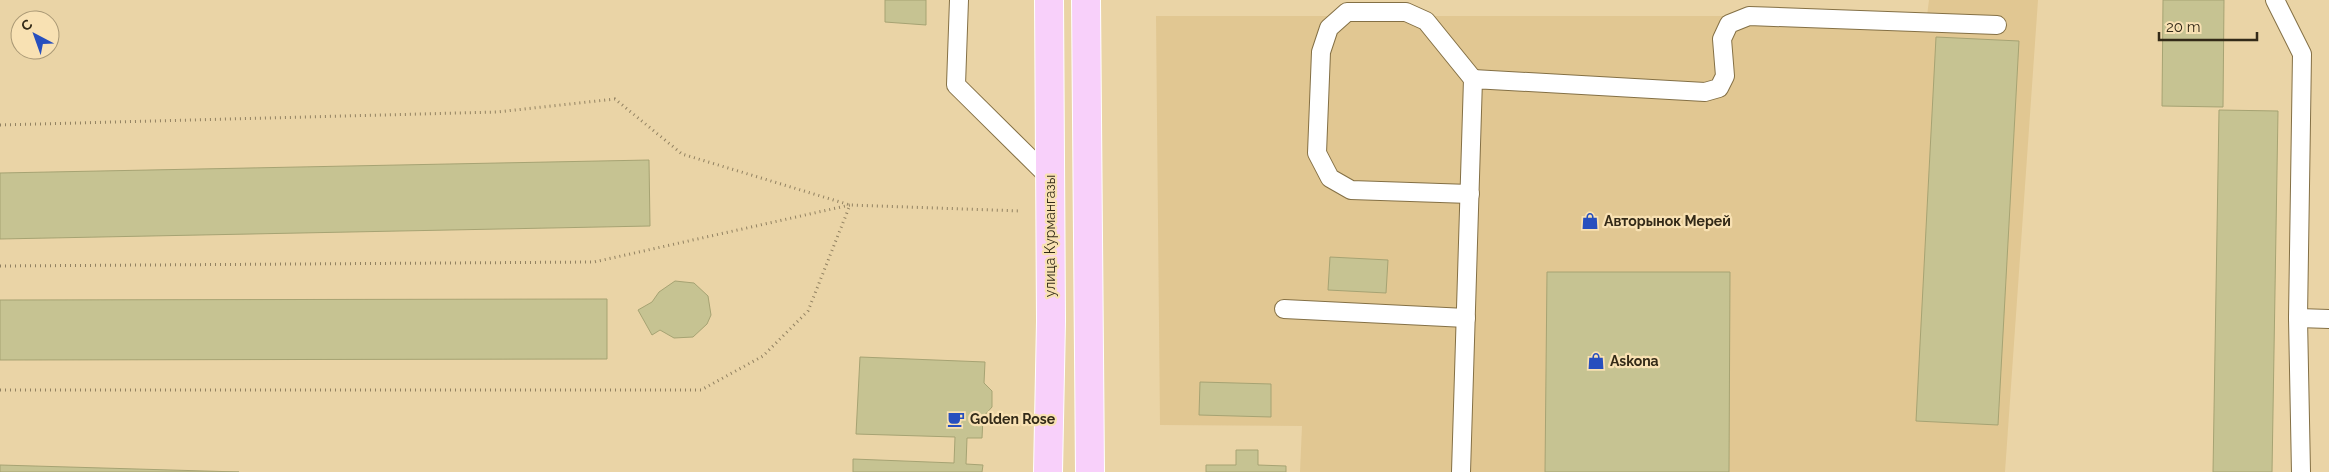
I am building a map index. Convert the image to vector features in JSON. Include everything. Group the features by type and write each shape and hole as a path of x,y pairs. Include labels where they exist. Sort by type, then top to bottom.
{"main road":[{"name":"улица Курмангазы","path":"1048,463 1049,0"},
{"path":"1048,463 1069,467 1089,463 1086,0"},
{"path":"1050,168 1058,150 1068,148 1077,151 1086,159"}],"lane":[{"path":"959,0 956,86 1050,168"},
{"path":"2275,0 2302,54 2298,318 2301,472"},
{"path":"1461,472 1470,194 1473,80 1426,21 1406,12 1347,12 1329,28 1321,52 1317,154 1330,178 1351,190 1470,194"},
{"path":"1473,80 1705,92 1720,88 1726,76 1722,39 1729,24 1749,16 1997,24"},
{"path":"1284,309 1466,318"},
{"path":"2298,318 2329,319"}],"path":[{"path":"0,125 497,112 614,99 682,154 850,204 1050,212"},
{"path":"0,266 594,262 850,204"},
{"path":"0,390 701,390 763,356 808,311 850,204"}],"shaded area":[{"name":"Авторынок Мерей","path":"1929,0 2038,0 2005,472 1300,472 1302,426 1160,425 1156,16 1927,16"}],"building":[{"path":"885,0 926,0 926,25 885,22"},
{"path":"2163,0 2224,0 2223,107 2162,106"},
{"path":"1936,37 2019,41 1998,425 1916,421"},
{"path":"2219,110 2278,111 2272,472 2213,472"},
{"path":"649,160 650,226 0,239 0,173"},
{"path":"1330,257 1388,260 1386,293 1328,290"},
{"path":"1547,272 1730,272 1729,472 1545,472"},
{"path":"675,281 694,283 708,296 711,315 707,324 693,337 674,338 660,330 652,335 638,310 652,302 659,292"},
{"path":"607,299 607,359 0,360 0,300"},
{"path":"860,357 985,362 984,383 992,391 992,407 983,417 982,438 967,438 966,464 983,465 982,472 853,472 853,459 954,463 955,437 856,434"},
{"path":"1200,382 1271,384 1271,417 1199,415"},
{"path":"1236,450 1258,450 1258,465 1286,466 1286,472 1206,472 1206,465 1236,465"},
{"path":"0,465 239,472 0,472"}],"place":[{"name":"Авторынок Мерей","path":"1590,221"},
{"name":"Askona","path":"1596,361"},
{"name":"Golden Rose","path":"956,419"}]}
